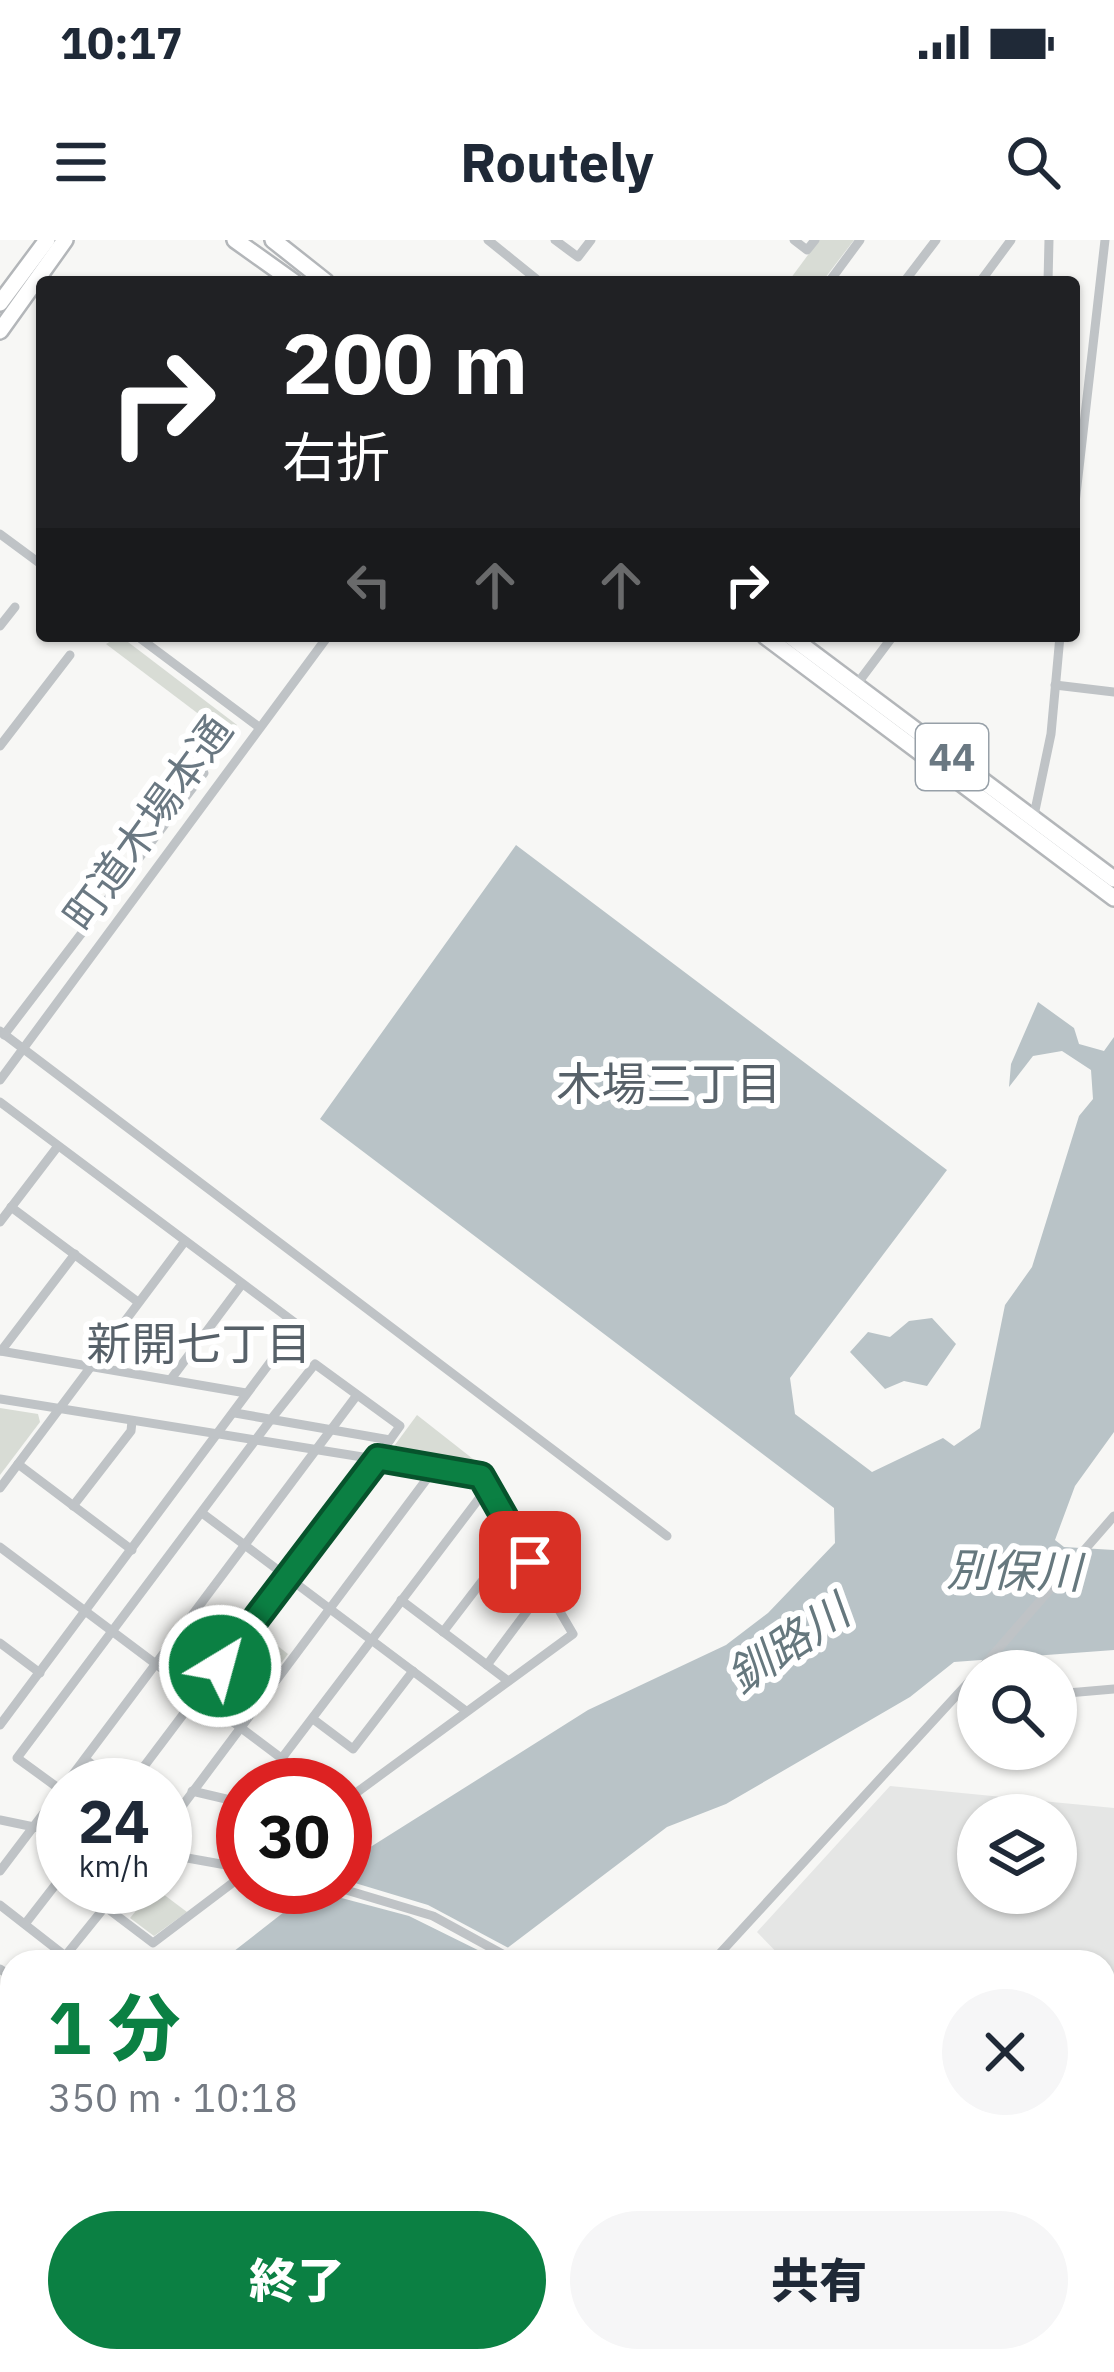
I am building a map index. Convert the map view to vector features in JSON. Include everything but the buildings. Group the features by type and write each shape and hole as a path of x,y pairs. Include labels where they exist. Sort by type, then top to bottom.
{"highway":[{"path":"0,331 9,294 47,240"},
{"path":"9,294 65,240"},
{"path":"235,240 286,276"},
{"path":"273,240 318,276"},
{"name":"44","path":"789,642 1030,825 1114,879"},
{"name":"44","path":"1030,825 1114,898"}],"street":[{"path":"488,240 534,276"},
{"path":"506,253 515,240"},
{"path":"556,240 578,257 591,240"},
{"path":"794,240 807,250 815,240"},
{"path":"833,276 860,240"},
{"path":"909,276 936,240"},
{"path":"984,276 1010,240"},
{"path":"1048,276 1049,240"},
{"path":"1080,458 1105,240"},
{"path":"1099,288 1114,290"},
{"path":"0,534 36,561"},
{"path":"0,626 15,608"},
{"path":"145,642 259,727"},
{"name":"町道木場本通","path":"0,1080 323,642"},
{"path":"851,691 888,642"},
{"path":"1030,825 1059,642"},
{"path":"0,746 70,655"},
{"path":"1055,685 1114,692"},
{"path":"204,772 2,1033 667,1536"},
{"path":"0,1102 298,1325 0,1725"},
{"path":"0,1222 58,1146"},
{"path":"11,1207 138,1302"},
{"path":"0,1488 185,1241"},
{"path":"75,1255 1,1351 246,1393"},
{"path":"171,1379 242,1284"},
{"path":"36,1770 17,1758 315,1364 400,1426 151,1758"},
{"path":"86,1758 357,1395"},
{"path":"0,1399 481,1476 573,1634 372,1781"},
{"path":"236,1413 390,1440"},
{"path":"74,1506 131,1431 132,1421"},
{"path":"18,1464 132,1550"},
{"path":"216,1796 192,1791 435,1468"},
{"path":"0,1546 282,1758 487,1488"},
{"path":"202,1513 466,1711"},
{"path":"998,1650 1114,1516"},
{"path":"443,1632 515,1538"},
{"path":"487,1665 545,1587"},
{"path":"401,1600 508,1681"},
{"path":"0,1642 40,1673"},
{"path":"313,1719 353,1749 413,1671"},
{"path":"1077,1692 1114,1689"},
{"path":"723,1950 957,1695"},
{"path":"0,1820 34,1827"},
{"path":"0,1871 36,1824"},
{"path":"192,1912 216,1893"},
{"path":"372,1898 433,1916 496,1950"},
{"path":"0,1905 58,1950"},
{"path":"25,1924 36,1910"},
{"path":"76,1950 100,1914"},
{"path":"115,1914 153,1943 190,1914"}],"shaded area":[{"path":"819,240 854,240 827,276 792,276"},
{"path":"128,642 237,725 229,737 106,644"},
{"path":"0,1408 38,1414 40,1422 0,1475"},
{"path":"417,1415 487,1470 389,1453"},
{"path":"255,1628 288,1654 239,1719 205,1694"},
{"path":"890,1786 971,1794 957,1794 957,1914 1077,1914 1077,1804 1114,1808 1114,1950 774,1950 757,1932"},
{"path":"133,1914 184,1914 154,1936 130,1918"}],"water":[{"path":"516,845 947,1170 790,1378 795,1414 872,1472 943,1438 954,1446 980,1428 1005,1305 1032,1267 1079,1116 1093,1099 1091,1070 1062,1051 1033,1056 1009,1087 1011,1064 1038,1002 1074,1028 1079,1044 1104,1051 1114,1037 1114,1432 1075,1486 1055,1540 1064,1547 1114,1550 1114,1650 957,1650 957,1662 910,1697 726,1804 667,1827 505,1950 235,1950 281,1914 372,1914 372,1846 588,1710 726,1645 768,1613 835,1543 834,1508 320,1119"},
{"path":"932,1318 956,1344 927,1386 904,1381 885,1389 850,1352 868,1332 890,1337 909,1321"}],"pier":[{"path":"372,1888 428,1905 512,1950 478,1950 409,1916 372,1906"}],"district":[{"name":"木場三丁目","path":"669,1084"},
{"name":"新開七丁目","path":"199,1344"}],"route":[{"path":"220,1666 378,1458 481,1476 530,1562"}],"water label":[{"name":"別保川","path":"1014,1571"},
{"name":"釧路川","path":"788,1644"}]}
